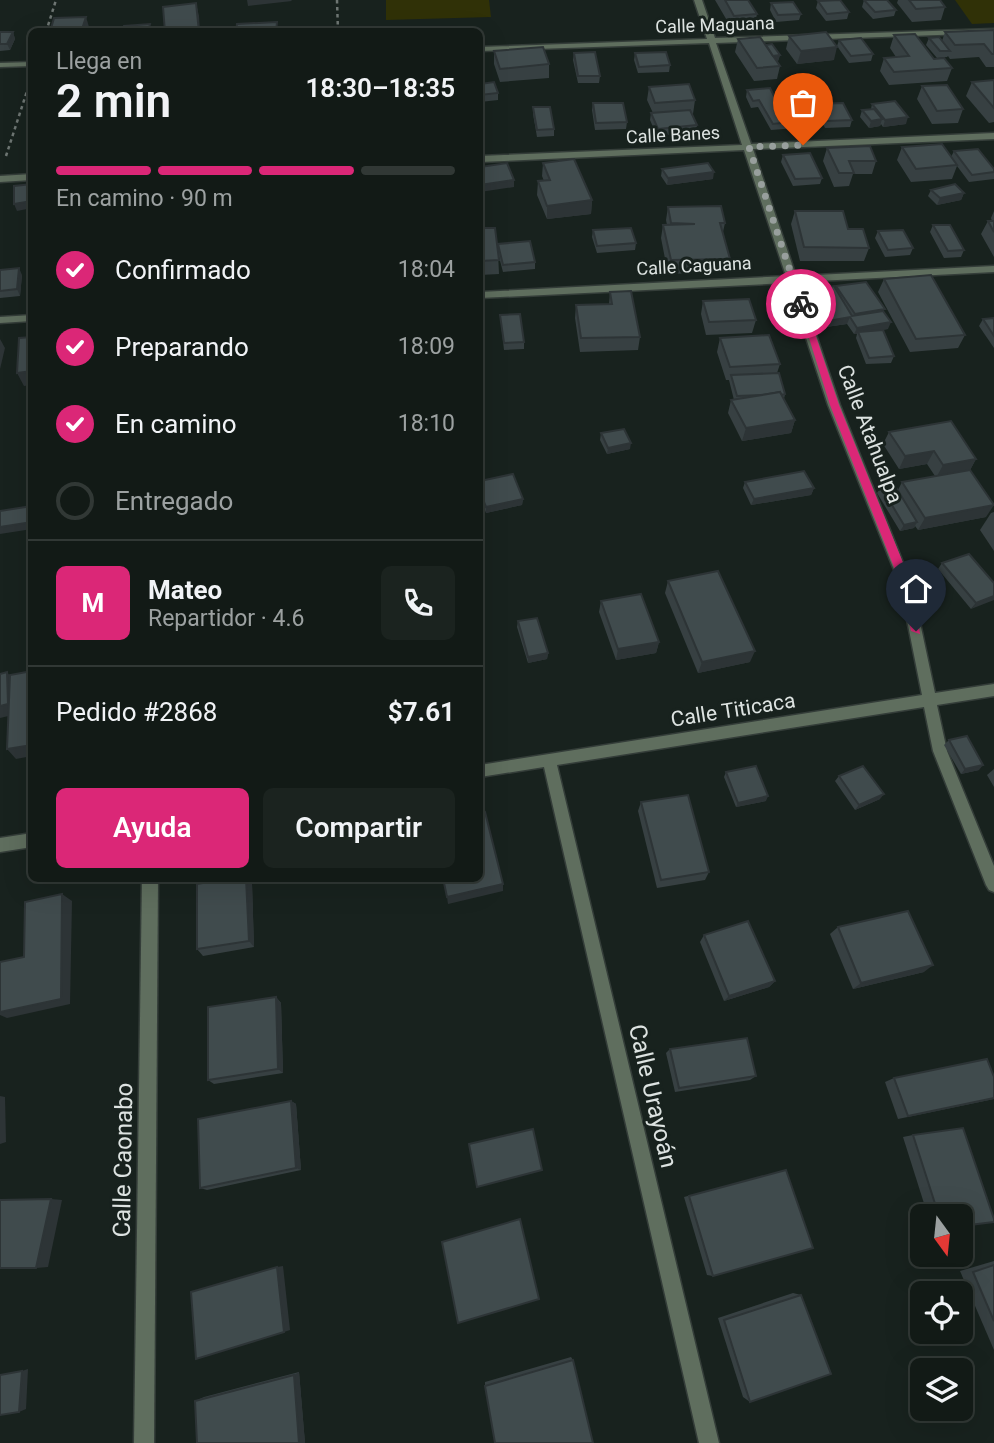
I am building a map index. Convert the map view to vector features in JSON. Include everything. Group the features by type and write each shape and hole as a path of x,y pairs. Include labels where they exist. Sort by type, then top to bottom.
{"street":[{"name":"Calle Atahualpa","path":"698,0 714,40 834,405 906,585 940,751 994,885"},
{"name":"Calle Maguana","path":"483,49 994,31"},
{"path":"0,65 28,64"},
{"name":"Calle Banes","path":"483,159 994,136"},
{"path":"0,178 28,177"},
{"name":"Calle Caguana","path":"483,295 994,270"},
{"path":"0,320 28,318"},
{"name":"Calle Titicaca","path":"483,771 994,690"},
{"name":"Calle Urayoán","path":"550,760 709,1443"},
{"path":"0,845 28,842"},
{"name":"Calle Caonabo","path":"145,1443 150,882"}],"path":[{"path":"47,28 56,0"},
{"path":"337,0 338,28"},
{"path":"4,164 28,89"}],"shaded area":[{"path":"386,0 489,0 491,17 386,20"},
{"path":"955,0 994,0 994,23 972,24"}],"building":[{"path":"725,0 748,0 757,14 734,16"},
{"path":"840,0 849,12 827,14 818,1"},
{"path":"864,0 887,0 896,10 875,12"},
{"path":"909,0 940,0 945,7 916,9"},
{"path":"793,2 801,14 778,15 771,3"},
{"path":"196,3 199,28 165,28 163,7"},
{"path":"86,17 82,28 51,28 54,18"},
{"path":"277,22 276,28 236,28 237,24"},
{"path":"150,24 149,28 124,26"},
{"path":"994,30 994,54 984,44 955,45 945,32"},
{"path":"0,32 13,32 7,44 0,44"},
{"path":"826,32 837,47 801,51 789,36"},
{"path":"915,34 934,59 944,58 952,68 894,72 884,58 909,56 894,35"},
{"path":"760,37 780,66 757,68 738,39"},
{"path":"939,37 950,51 940,51 929,38"},
{"path":"861,38 873,54 851,56 839,40"},
{"path":"772,44 780,55 773,56 766,45"},
{"path":"543,47 549,64 500,69 494,51"},
{"path":"595,52 600,76 578,76 574,53"},
{"path":"666,52 670,65 639,67 635,53"},
{"path":"994,80 994,108 972,82"},
{"path":"494,82 498,93 483,95 483,84"},
{"path":"689,84 695,100 655,103 649,87"},
{"path":"947,85 963,109 937,111 922,86"},
{"path":"770,88 776,100 785,99 798,121 773,124 759,100 753,101 747,90"},
{"path":"895,101 908,117 885,120 872,104"},
{"path":"593,103 623,103 627,122 596,123"},
{"path":"843,103 852,120 827,121 818,104"},
{"path":"533,107 550,107 554,129 537,130"},
{"path":"874,109 882,119 871,121 862,110"},
{"path":"690,110 697,125 658,129 651,113"},
{"path":"942,144 957,165 916,169 902,147"},
{"path":"870,146 876,161 849,161 854,173 839,173 827,148"},
{"path":"978,149 994,172 972,175 954,151"},
{"path":"810,153 822,178 795,179 783,155"},
{"path":"574,159 592,200 547,206 538,181 550,180 543,163"},
{"path":"507,163 514,180 483,185 483,167"},
{"path":"708,163 714,172 668,178 662,169"},
{"path":"28,184 28,202 14,204 14,186"},
{"path":"955,184 964,193 940,198 931,190"},
{"path":"721,206 725,223 720,223 730,259 671,260 663,225 695,224 671,223 668,207"},
{"path":"795,211 843,211 848,229 863,229 869,248 804,247"},
{"path":"988,221 994,221 994,232"},
{"path":"933,225 950,225 964,250 948,251"},
{"path":"483,228 495,228 499,260 483,261"},
{"path":"631,228 636,243 597,246 593,230"},
{"path":"903,230 913,248 888,250 878,231"},
{"path":"530,241 535,262 503,265 498,244"},
{"path":"19,268 17,289 0,291 0,270"},
{"path":"931,275 965,335 916,339 884,279"},
{"path":"866,282 885,309 855,314 836,286"},
{"path":"834,286 852,316 883,311 891,322 857,328 850,317 828,321 809,290"},
{"path":"631,291 640,337 581,338 576,305 612,304 610,292"},
{"path":"749,299 756,320 709,322 703,301"},
{"path":"520,314 524,342 504,343 500,315"},
{"path":"994,318 994,336 983,319"},
{"path":"883,330 894,356 869,358 858,332"},
{"path":"769,335 780,364 730,367 720,338"},
{"path":"28,337 28,372 17,373 19,338"},
{"path":"779,373 785,394 781,395 780,392 737,396 731,375"},
{"path":"780,392 795,420 746,428 731,400"},
{"path":"951,421 976,459 943,465 934,451 905,456 889,432"},
{"path":"624,429 631,443 608,448 601,433"},
{"path":"970,470 994,505 925,518 902,482"},
{"path":"804,471 814,488 754,499 745,482"},
{"path":"513,474 523,499 486,507 483,480"},
{"path":"894,484 917,522 904,525 881,487"},
{"path":"28,507 28,523 0,527 0,511"},
{"path":"969,554 994,583 994,596 976,603 942,563"},
{"path":"718,571 755,651 702,662 668,581"},
{"path":"641,594 659,642 618,649 601,601"},
{"path":"537,618 548,653 528,657 518,621"},
{"path":"7,672 8,704 0,706 0,674"},
{"path":"28,672 28,746 7,749 10,675"},
{"path":"967,736 983,765 965,769 949,740"},
{"path":"756,766 768,796 738,803 726,772"},
{"path":"863,766 884,794 859,805 839,776"},
{"path":"688,795 709,872 661,880 641,802"},
{"path":"483,812 503,884 447,897 444,882 483,882"},
{"path":"246,882 249,941 197,949 197,884"},
{"path":"62,894 61,999 0,1012 0,962 24,957 25,902"},
{"path":"908,911 933,965 861,983 838,927"},
{"path":"748,921 775,981 729,996 704,935"},
{"path":"276,997 278,1069 208,1080 208,1007"},
{"path":"747,1038 756,1076 679,1088 670,1049"},
{"path":"987,1059 994,1077 994,1098 908,1116 894,1078"},
{"path":"291,1101 296,1168 200,1188 198,1119"},
{"path":"963,1128 994,1222 973,1225 973,1204 935,1204 913,1135"},
{"path":"533,1129 542,1170 477,1187 469,1144"},
{"path":"786,1170 813,1248 713,1276 689,1196"},
{"path":"51,1199 36,1268 0,1268 0,1200"},
{"path":"520,1219 539,1299 458,1323 442,1242"},
{"path":"994,1265 994,1321 973,1272"},
{"path":"277,1267 284,1332 196,1359 191,1292"},
{"path":"801,1295 831,1374 750,1402 724,1320"},
{"path":"573,1360 593,1443 495,1443 485,1386"},
{"path":"22,1371 19,1412 0,1415 0,1375"},
{"path":"294,1375 299,1443 197,1443 195,1401"}],"way so far":[{"path":"801,304 749,147 803,145"}],"route":[{"path":"801,304 834,405 906,585 916,631"}]}
